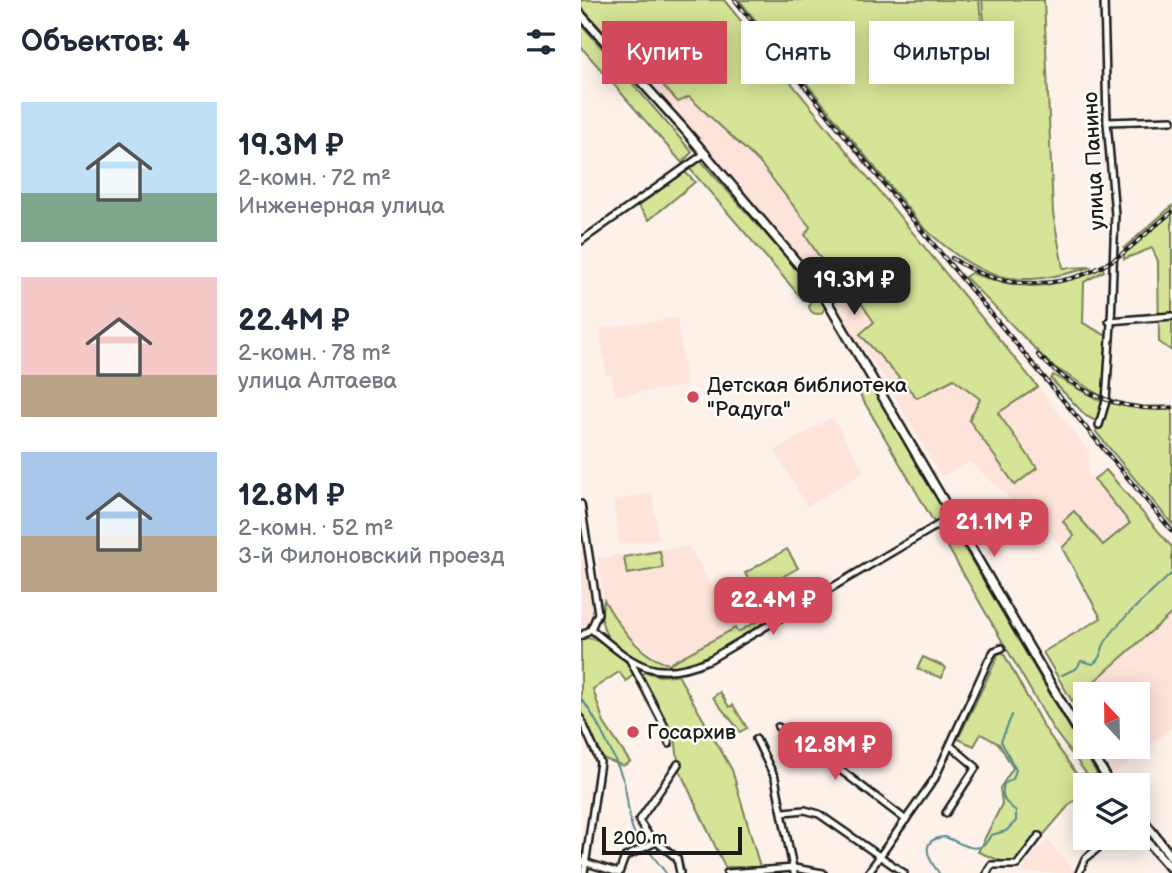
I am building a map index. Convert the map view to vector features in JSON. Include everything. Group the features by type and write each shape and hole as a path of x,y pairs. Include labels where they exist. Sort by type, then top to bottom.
{"main road":[{"path":"581,15 821,290 1073,722"},
{"path":"1150,828 1172,856"},
{"path":"1150,845 1172,870"}],"street":[{"name":"улица Панино","path":"1099,425 1106,401 1115,215 1107,122 1104,0"},
{"path":"1107,122 1172,120"},
{"path":"581,241 704,154"},
{"path":"1109,321 1172,316"},
{"path":"581,504 598,613 591,629 581,635"},
{"path":"591,629 630,660 666,672 689,668 709,660 953,516"},
{"path":"868,873 935,778 988,661 994,651 1002,648"},
{"path":"630,660 664,725 669,744"},
{"path":"581,719 600,762 583,862 584,873"},
{"path":"778,727 826,759 906,820"},
{"path":"756,739 770,764 784,812 794,871"},
{"path":"946,813 976,767 951,746"},
{"path":"678,764 640,818 641,828 677,858 680,873"},
{"path":"784,812 804,810 819,814 904,873"},
{"path":"987,873 991,865 1017,865 1039,836"},
{"path":"583,862 619,873 625,857 643,851 656,842"},
{"path":"1079,873 1085,859 1096,850"},
{"path":"727,873 823,873"}],"shaded area":[{"path":"649,84 670,84 689,96 759,162 810,227 805,235 844,294 853,291 875,322 860,335 917,397 954,379 980,400 1037,468 998,413 1038,387 1089,452 1088,477 1094,479 1131,522 1103,545 1074,511 1074,536 1062,548 1050,533 970,462 941,477 884,377 855,338 822,282"},
{"path":"677,318 686,386 615,396 612,375 606,375 600,329"},
{"path":"832,417 865,472 807,506 775,451"},
{"path":"652,494 659,539 620,544 613,500"},
{"path":"689,546 735,628 675,663 663,663 619,628 604,600 598,558"},
{"path":"581,547 584,547 595,616 581,629"},
{"path":"1172,613 1172,728 1150,745 1150,682 1094,682"},
{"path":"1106,760 1132,760 1115,773"},
{"path":"1047,840 1074,873 1022,873 1029,859"}],"green space":[{"path":"581,0 724,0 741,21 741,84 792,84 1038,387 998,413 1037,468 1015,485 969,420 980,399 954,379 917,398 860,334 874,322 853,291 844,294 805,235 810,227 759,162 689,97 678,102 662,84 727,84 727,21 602,21 602,31 581,7"},
{"path":"739,0 979,0 981,21 869,21 869,84 1014,84 1014,21 984,21 982,0 1044,0 1053,213 1063,268 1092,267 1040,278 1019,279 982,270 963,260 923,227 807,84 855,84 855,21 756,21"},
{"path":"581,24 602,48 602,71 581,47"},
{"path":"613,84 633,84 692,152 682,163"},
{"path":"701,161 816,291 804,301 690,169"},
{"path":"685,172 695,182 649,220 638,206"},
{"path":"1172,206 1172,351 1159,342 1158,261 1152,248 1124,259 1124,248"},
{"path":"1102,267 1104,271 1084,282 1083,323 1107,336 1103,397 1051,365 965,277 971,273 1007,284 1038,286 1068,280"},
{"path":"817,298 823,300 823,312 817,314 811,312 809,306 811,300"},
{"path":"1053,375 1103,402 1103,405 1104,402 1131,407 1172,406 1172,524 1096,432 1098,422 1086,416 1051,379"},
{"path":"871,386 948,516 935,524 859,393"},
{"path":"1106,470 1172,547 1172,613 1094,682 1073,682 1072,701 1043,652 1101,618 1062,548 1074,536 1063,521 1074,511 1103,545 1130,523 1094,479"},
{"path":"949,522 1073,733 1073,756 1053,729 938,530 939,525"},
{"path":"787,549 798,568 756,592 745,573"},
{"path":"660,551 663,568 627,574 624,557"},
{"path":"828,581 829,585 746,636 698,661 677,668 656,669 630,658 611,641 602,623 604,600 639,647 648,655 669,664 735,628 738,632"},
{"path":"589,638 616,651 633,675 626,681 619,672 593,689 604,723 630,762 623,766 602,758 581,712 581,639"},
{"path":"999,645 1043,726 1076,773 1073,773 1073,802 1016,867 978,852 1002,804 1000,788 1013,768 999,744 981,734 974,746 958,739 997,658"},
{"path":"923,657 945,667 942,678 917,669"},
{"path":"646,672 659,676 678,675 732,770 760,867 725,867 679,769 675,736 638,677"},
{"path":"720,692 729,707 733,705 747,728 740,732 716,702 713,697"},
{"path":"1076,760 1089,760 1096,773 1086,773"}],"waterway":[{"path":"1062,675 1077,668 1081,661 1093,664 1120,623 1172,573"},
{"path":"582,700 599,727 617,765 624,783 631,825 643,845"},
{"path":"939,873 929,856 928,846 931,842 945,837 976,848 991,835 1006,831 1016,821 1016,811 1003,797 1004,784 1013,779 1016,770 1001,741 1012,715"},
{"path":"649,851 666,873"}],"railway":[{"path":"735,0 914,221 1172,531"},
{"path":"952,258 993,278 1038,283 1060,281 1103,266 1172,212"},
{"path":"1038,355 1067,379 1099,397 1134,407 1172,408"}],"place":[{"name":"Детская библиотека \"Радуга\"","path":"693,397"},
{"name":"Госархив","path":"633,732"}]}
